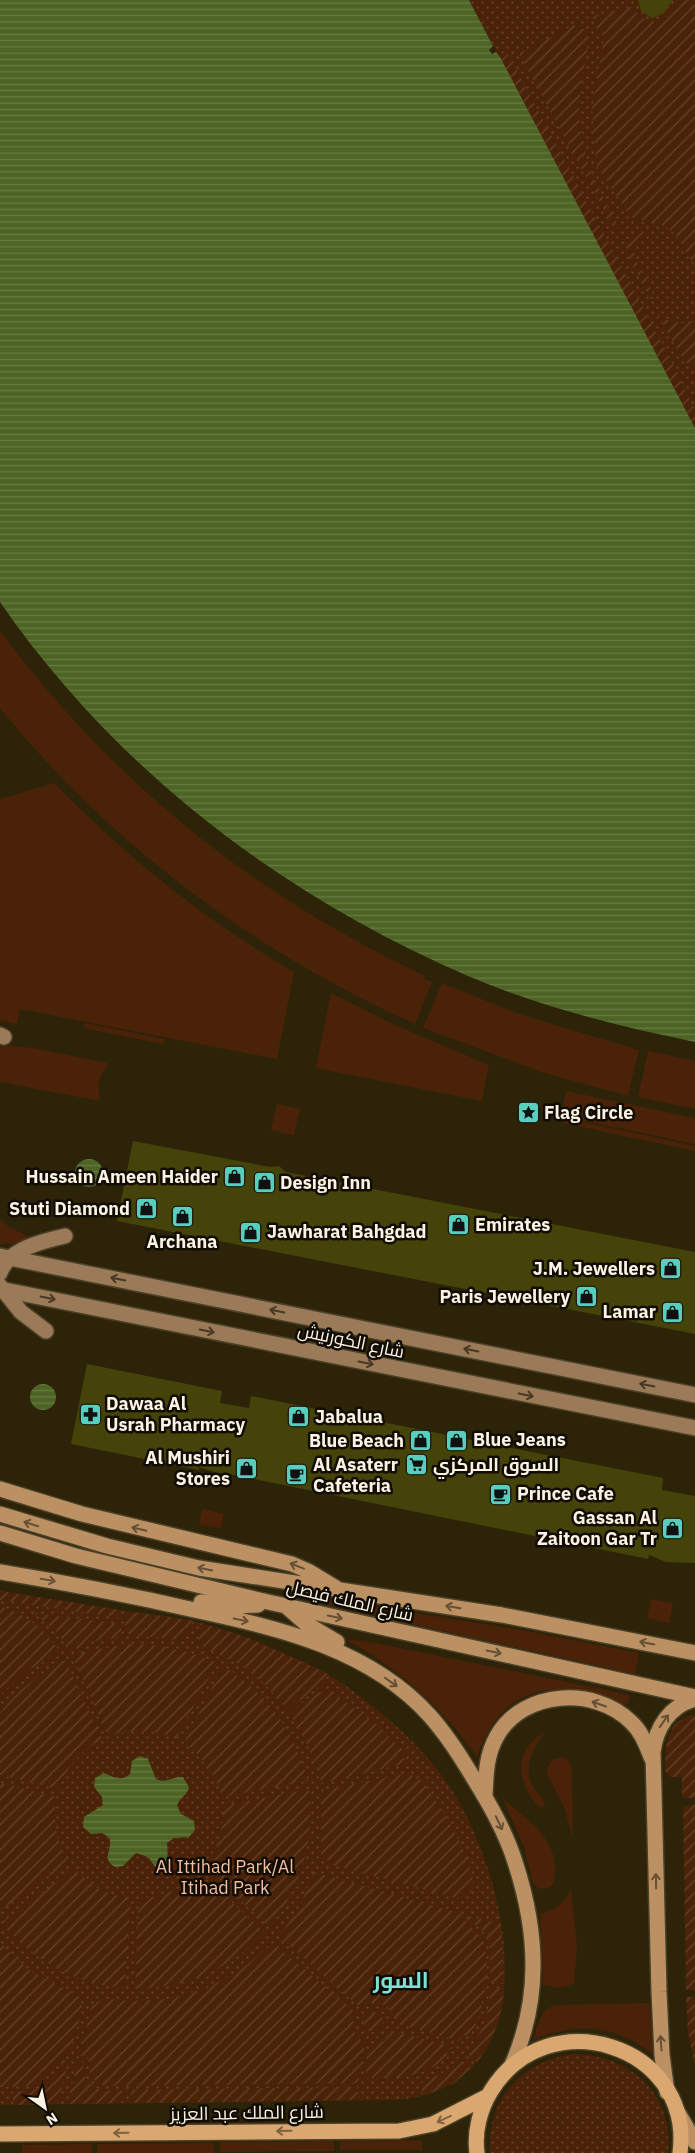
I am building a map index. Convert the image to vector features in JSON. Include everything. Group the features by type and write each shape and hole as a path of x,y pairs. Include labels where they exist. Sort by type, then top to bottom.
{"highway":[{"path":"477,2153 479,2122 488,2096 502,2076 532,2052 556,2043 582,2040 620,2049 652,2071 668,2092 675,2108 681,2136 680,2153"},
{"name":"شارع الملك عبد العزيز","path":"0,2134 399,2131 433,2124 488,2096"}],"main road":[{"path":"0,1273 5,1257 65,1236"},
{"name":"شارع الكورنيش","path":"5,1257 695,1395"},
{"path":"0,1288 21,1312 46,1331"},
{"name":"شارع الكورنيش","path":"0,1288 695,1428"},
{"path":"0,1490 82,1514 292,1564 340,1590"},
{"name":"شارع الملك فيصل","path":"0,1514 153,1558 236,1575 502,1615 695,1653"},
{"name":"شارع الملك فيصل","path":"0,1533 76,1556 287,1607 695,1698"},
{"path":"0,1572 153,1600 275,1628 331,1648 357,1662 396,1685 429,1714 456,1750 485,1796 502,1828 514,1858 527,1905 533,1958 532,2001 525,2033 511,2067"},
{"path":"153,1600 170,1596 236,1606 251,1606 268,1602"},
{"path":"287,1607 305,1623 343,1646 357,1662"},
{"path":"668,2092 662,2055 659,1992 654,1741 663,1721 675,1708 695,1698"},
{"path":"485,1796 489,1756 498,1734 522,1710 532,1704 549,1700 580,1699 604,1705 616,1711 632,1722 638,1730 653,1762"},
{"path":"675,2108 695,2142"}],"green space":[{"path":"469,0 695,0 695,428"},
{"path":"676,0 695,0 695,265 673,232 660,224 630,216 598,168 595,153 592,109 604,38 592,16 635,6 637,14 652,23 668,17 677,5"},
{"path":"574,25 585,30 588,36 579,111 583,146 602,195 619,226 616,232 519,54"},
{"path":"508,54 670,358 695,410 695,428 500,57"},
{"path":"646,232 638,240 635,256 651,289 653,298 651,300 627,252 633,237"},
{"path":"657,313 673,322 692,321 695,324 695,365 686,363 683,360"},
{"path":"0,631 44,686 91,738 139,786 191,830 245,871 302,909 362,944 425,976 424,979 432,982 415,1024 356,995 298,963 242,928 137,849 89,805 43,758 0,708"},
{"path":"54,783 109,836 168,886 229,931 294,972 277,1059 20,1009 17,1024 0,1021 0,799"},
{"path":"442,983 519,1014 639,1050 628,1096 544,1073 423,1028"},
{"path":"331,993 393,1024 489,1065 482,1101 316,1068"},
{"path":"84,1023 164,1039 163,1044 83,1028"},
{"path":"0,1045 33,1048 107,1063 108,1066 104,1070 99,1082 100,1101 0,1082"},
{"path":"648,1051 695,1061 695,1109 638,1097"},
{"path":"566,1091 695,1118 695,1144 561,1116"},
{"path":"277,1104 300,1109 294,1135 271,1130"},
{"path":"564,1118 695,1146 695,1151 563,1123"},
{"path":"0,1219 9,1227 31,1238 19,1243 0,1244"},
{"path":"202,1509 224,1514 221,1528 199,1524"},
{"name":"Al Ittihad Park/Al Itihad Park","path":"0,1591 177,1618 234,1633 254,1640 329,1675 402,1731 440,1773 451,1789 472,1828 490,1874 501,1923 505,1973 499,2019 480,2058 447,2086 397,2100 0,2105"},
{"path":"0,1591 119,1610 119,1618 0,1600"},
{"path":"328,1599 521,1630 639,1653 635,1674 327,1605"},
{"path":"651,1599 673,1603 669,1623 647,1618"},
{"path":"0,1606 18,1613 34,1623 48,1636 60,1652 25,1672 0,1695"},
{"path":"128,1611 193,1621 190,1631 185,1629 181,1641 129,1636 125,1624"},
{"path":"34,1613 120,1624 123,1637 95,1641 68,1651 59,1634"},
{"path":"201,1623 249,1638 328,1674 322,1685 287,1709 257,1677 235,1662 212,1652 200,1644 197,1634"},
{"path":"345,1639 375,1643 630,1695 628,1705 580,1691 558,1689 538,1692 519,1699 502,1712 488,1731 477,1757 449,1722 418,1690 383,1663"},
{"path":"127,1644 173,1649 217,1663 176,1739 159,1733 142,1731 108,1736 73,1657 90,1651"},
{"path":"65,1660 102,1739 75,1760 58,1789 0,1775 0,1713 30,1683"},
{"path":"223,1666 253,1688 277,1714 295,1745 308,1781 222,1797 208,1767 184,1743"},
{"path":"325,1691 334,1694 375,1723 406,1753 403,1757 408,1763 322,1783 308,1746 289,1712 316,1693"},
{"path":"695,1714 695,1798 682,1798 682,1777 670,1777 665,1771 667,1744 672,1729 677,1723"},
{"path":"545,1732 533,1751 529,1765 530,1779 533,1787 545,1803 544,1806 539,1807 526,1787 521,1767 527,1748 534,1739"},
{"path":"561,1757 566,1759 572,1767 573,1838 564,1807 547,1773 547,1768 552,1760"},
{"path":"410,1773 416,1782 421,1779 453,1830 467,1858 474,1886 471,1892 461,1894 460,1899 333,1865 321,1854 321,1790"},
{"path":"0,1783 56,1797 56,1831 68,1862 0,1911"},
{"path":"309,1789 310,1827 303,1863 298,1880 290,1896 270,1928 205,1867 219,1838 223,1806"},
{"path":"503,1799 534,1825 549,1844 555,1869 554,1883 548,1888 540,1889 533,1884 524,1847"},
{"path":"695,1805 695,1990 686,1990 683,1806"},
{"path":"74,1869 100,1889 131,1899 124,1989 88,1981 56,1968 28,1949 1,1923"},
{"path":"314,1872 466,1915 466,1923 477,1933 484,1946 487,1961 485,1993 470,2037 464,2035 459,2041 395,2023 391,2011 382,2004 372,2003 360,2007 279,1937 300,1906"},
{"path":"200,1873 265,1933 236,1957 205,1974 172,1985 135,1989 139,1899 172,1891 186,1884"},
{"path":"571,1888 577,1946 574,1984 558,1988 543,1985 540,1914 559,1905 566,1898"},
{"path":"468,1916 501,1924 504,1983 490,1981 490,1954 487,1938 483,1931 467,1922"},
{"path":"0,1943 30,1971 78,1995 82,2005 82,2011 69,2055 60,2054 51,2073 38,2083 30,2085 0,2087"},
{"path":"273,1943 355,2012 353,2025 355,2033 365,2043 358,2083 105,2086 96,2082 91,2076 89,2058 80,2056 91,2008 99,2001 109,1999 129,2001 169,1999 207,1988 242,1969"},
{"path":"491,1987 504,1989 501,2009 492,2037 477,2062 467,2053 477,2038 484,2022 489,2005"},
{"path":"686,1997 695,1997 695,2065 688,2033"},
{"path":"649,2003 654,2055 625,2037 596,2029 566,2030 533,2040 542,2015 555,2005"},
{"path":"373,2012 380,2015 383,2022 380,2029 373,2032 366,2029 363,2022 366,2015"},
{"path":"393,2031 453,2047 446,2053 449,2056 439,2064 419,2073 389,2078 365,2078 370,2044 384,2041"},
{"path":"573,2054 594,2056 613,2061 630,2070 644,2081 656,2096 664,2112 668,2132 668,2153 490,2153 494,2116 501,2100 511,2086 538,2065 554,2058"},
{"path":"63,2060 68,2061 58,2104 13,2105 13,2091 30,2091 44,2085 55,2075"},
{"path":"78,2062 83,2062 86,2078 95,2087 124,2091 123,2103 67,2104"},
{"path":"459,2062 471,2068 453,2084 423,2096 421,2083 441,2074"},
{"path":"358,2087 358,2100 130,2103 131,2090"},
{"path":"422,2140 422,2150 340,2150 340,2141"},
{"path":"334,2141 334,2151 220,2152 220,2142"},
{"path":"213,2143 214,2153 97,2153 97,2144"},
{"path":"92,2144 92,2153 22,2153 22,2145"}],"shaded area":[{"path":"0,0 469,0 493,46 489,50 492,54 496,52 500,57 695,428 695,1042 580,1015 523,997 468,976 399,944 333,907 269,867 207,822 150,773 95,720 45,663 0,602"},
{"path":"89,1159 99,1163 103,1173 99,1183 89,1187 79,1183 75,1173 79,1163"},
{"path":"43,1384 52,1388 56,1397 52,1406 43,1410 34,1406 30,1397 34,1388"},
{"path":"140,1756 148,1759 156,1779 163,1781 183,1777 189,1787 177,1806 181,1814 194,1821 195,1830 189,1837 174,1838 167,1843 168,1863 163,1868 156,1868 148,1857 136,1853 123,1866 115,1867 108,1860 109,1837 102,1833 91,1834 83,1827 84,1817 103,1805 102,1797 94,1787 95,1778 104,1773 117,1778 124,1778 130,1774 132,1761"}],"building":[{"path":"638,0 673,0 664,13 652,18 641,11"},
{"path":"133,1141 270,1167 279,1166 286,1172 695,1252 695,1334 117,1221"},
{"name":"السوق المركزي","path":"87,1364 222,1391 220,1403 249,1408 251,1396 663,1478 662,1490 695,1496 695,1563 666,1562 649,1555 648,1559 217,1473 199,1467 199,1470 71,1444"}],"place":[{"name":"Flag Circle","path":"528,1113"},
{"name":"Hussain Ameen Haider","path":"234,1177"},
{"name":"Design Inn","path":"264,1183"},
{"name":"Stuti Diamond","path":"146,1209"},
{"name":"Archana","path":"182,1217"},
{"name":"Emirates","path":"459,1225"},
{"name":"Jawharat Bahgdad","path":"251,1232"},
{"name":"J.M. Jewellers","path":"671,1269"},
{"name":"Paris Jewellery","path":"586,1297"},
{"name":"Lamar","path":"672,1312"},
{"name":"Dawaa Al Usrah Pharmacy","path":"90,1414"},
{"name":"Jabalua","path":"299,1417"},
{"name":"Blue Jeans","path":"457,1440"},
{"name":"Blue Beach","path":"420,1441"},
{"name":"السوق المركزي","path":"417,1465"},
{"name":"Al Mushiri Stores","path":"246,1468"},
{"name":"Al Asaterr Cafeteria","path":"297,1475"},
{"name":"Prince Cafe","path":"501,1494"},
{"name":"Gassan Al Zaitoon Gar Tr","path":"673,1528"}],"district":[{"name":"السور","path":"401,1980"}]}
